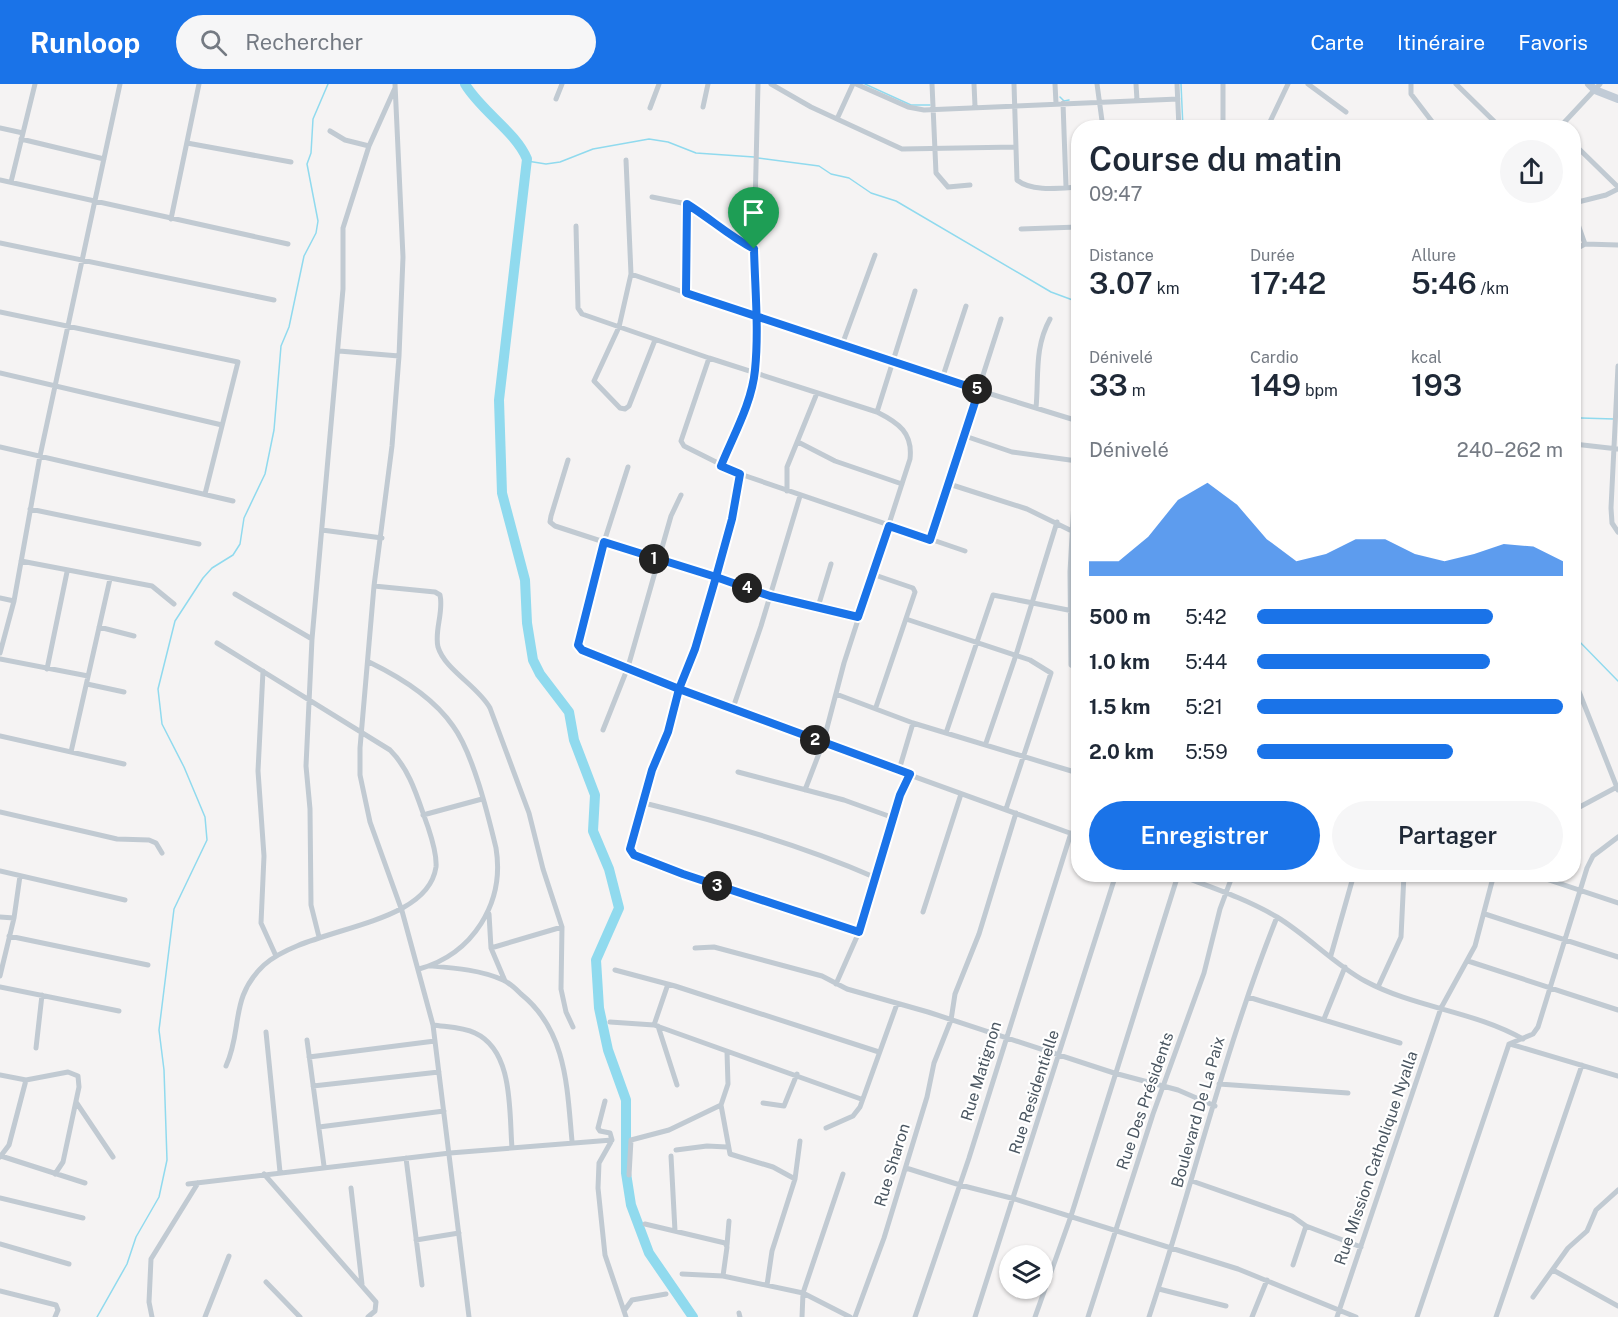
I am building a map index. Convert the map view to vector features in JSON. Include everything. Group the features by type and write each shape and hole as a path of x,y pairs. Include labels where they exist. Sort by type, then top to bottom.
{"main road":[{"path":"1595,86 1618,99"}],"street":[{"path":"11,182 35,84"},
{"path":"0,653 14,601 39,456 120,84"},
{"path":"171,219 199,84"},
{"path":"556,99 562,84"},
{"path":"650,108 659,84"},
{"path":"703,108 708,84"},
{"path":"721,466 749,396 755,371 754,249 758,84"},
{"path":"771,84 837,119 902,149 1016,147"},
{"path":"837,119 854,84 908,107 1178,99"},
{"path":"932,84 936,173 941,183 954,188 970,185"},
{"path":"974,84 975,106"},
{"path":"1014,84 1016,147 1020,183 1071,187"},
{"path":"1055,84 1056,103"},
{"path":"1097,84 1101,120"},
{"path":"1136,84 1137,100"},
{"path":"1177,84 1179,120"},
{"path":"1223,84 1223,120"},
{"path":"1270,120 1286,84"},
{"path":"1308,84 1346,112"},
{"path":"1411,84 1411,94 1431,120"},
{"path":"1456,84 1493,120"},
{"path":"319,937 311,905 310,809 306,766 312,639 339,351 343,288 343,228 369,146 395,85"},
{"path":"395,85 403,257 399,356 382,538 374,586 360,775 364,799 402,911 433,1025 469,1317"},
{"path":"1566,120 1595,86"},
{"path":"1063,103 1066,187"},
{"path":"0,128 104,159"},
{"path":"330,131 345,140 369,146"},
{"path":"187,143 291,162"},
{"path":"1581,151 1618,188 1606,195 1581,201"},
{"path":"626,160 631,274 618,327 594,381 620,408 629,406 655,340"},
{"path":"0,180 288,244"},
{"path":"652,197 687,204 712,219 728,235 754,249"},
{"path":"686,293 687,204"},
{"path":"576,226 578,308 587,316 877,412 901,426 912,446 889,526 858,617 823,743 805,790"},
{"path":"1021,230 1071,227"},
{"path":"1581,233 1585,244"},
{"path":"0,243 274,300"},
{"path":"1581,246 1585,244 1618,245"},
{"path":"842,345 875,255"},
{"path":"631,274 842,345 871,352 892,362 942,379 1071,419"},
{"path":"877,412 915,291"},
{"path":"942,379 966,306"},
{"path":"0,312 67,328 238,362 205,494"},
{"path":"930,540 1001,319"},
{"path":"1036,408 1039,342 1050,319"},
{"path":"339,351 399,356"},
{"path":"709,358 681,443 740,474 965,551"},
{"path":"1618,366 1616,449 1611,508 1612,523 1618,532"},
{"path":"0,373 222,425"},
{"path":"787,491 788,468 817,393"},
{"path":"965,436 1012,452 1071,460"},
{"path":"798,442 844,465 902,484"},
{"path":"1581,445 1616,449"},
{"path":"0,447 233,501"},
{"path":"568,460 550,522 555,526 770,596 858,617"},
{"path":"628,468 604,542 578,645 582,650 823,743 1071,833"},
{"path":"740,474 732,519 716,577 695,649 679,689 631,844 631,853 683,874 859,932"},
{"path":"949,484 1057,522 1071,530"},
{"path":"603,730 628,667 671,516 681,495"},
{"path":"733,708 800,496"},
{"path":"30,509 199,544"},
{"path":"986,743 1057,522"},
{"path":"322,530 382,538"},
{"path":"1071,552 1071,665"},
{"path":"21,561 67,572 152,586 174,604"},
{"path":"818,607 831,564"},
{"path":"47,669 67,572"},
{"path":"872,574 915,590 876,707"},
{"path":"71,752 110,579"},
{"path":"374,586 435,592 440,596 437,644 439,651 445,660 485,699 529,813 543,869 562,927 561,989 566,1012 573,1027"},
{"path":"236,594 312,639"},
{"path":"946,733 993,595 1070,610"},
{"path":"0,598 14,601"},
{"path":"906,619 975,644 1016,655 1051,673 1006,809"},
{"path":"99,627 134,636"},
{"path":"217,643 362,732 390,750 399,759 415,790 436,865 428,888 418,900 402,911 300,943 276,956 257,974 242,997 226,1066"},
{"path":"0,659 88,676"},
{"path":"369,662 417,689 453,726 466,750 492,831 499,865 496,891 489,912 466,940 431,966"},
{"path":"263,671 258,771 264,856 261,923 276,956"},
{"path":"87,684 124,692"},
{"path":"836,694 876,707 913,723 986,743 1071,771"},
{"path":"1581,697 1617,789 1581,805"},
{"path":"899,770 913,723"},
{"path":"0,736 124,764"},
{"path":"738,772 843,800 894,818"},
{"path":"836,984 859,932 900,795 910,774"},
{"path":"923,912 961,794"},
{"path":"423,815 482,799"},
{"path":"644,803 718,822 841,862 874,877"},
{"path":"0,812 117,838 149,840 156,843 162,853"},
{"name":"Rue Sharon","path":"855,1317 884,1238 927,1097 934,1063 951,1020 955,994 979,934 1016,813"},
{"name":"Rue Matignon","path":"915,1317 960,1185 1071,833"},
{"path":"1509,1044 1523,1039 1538,1027 1593,856 1618,837"},
{"path":"0,871 125,900"},
{"path":"0,976 14,918 20,876"},
{"name":"Rue Residentielle","path":"975,1317 1015,1198 1114,882"},
{"path":"1035,1317 1071,1216 1175,882"},
{"path":"1198,882 1227,892 1277,917 1345,967 1378,987 1492,1024 1523,1039"},
{"name":"Rue Des Présidents","path":"1088,1317 1162,1088 1204,974 1230,882"},
{"path":"1331,955 1352,882"},
{"path":"1378,987 1401,937 1404,882"},
{"name":"Rue Mission Catholique Nyalla","path":"1338,1314 1441,1008 1468,961 1485,914 1492,882"},
{"path":"1557,882 1618,903"},
{"path":"489,912 491,948 505,981"},
{"path":"1485,914 1618,957"},
{"path":"0,917 14,918"},
{"name":"Boulevard De La Paix","path":"1149,1317 1215,1106 1219,1084 1277,917"},
{"path":"491,948 562,927"},
{"path":"9,936 148,965"},
{"path":"695,948 714,947 822,976 836,984 897,1004 1162,1088 1187,1093 1215,1106"},
{"path":"1468,961 1618,1010"},
{"path":"419,969 431,966 471,970 505,981 529,1000 551,1030 565,1070 572,1141"},
{"path":"1324,1019 1345,967"},
{"path":"615,970 668,984 879,1052"},
{"path":"668,984 656,1025 677,1085"},
{"path":"0,987 119,1011"},
{"path":"36,1048 42,995"},
{"path":"1248,997 1400,1044"},
{"path":"826,1128 853,1116 860,1107 897,1004"},
{"path":"610,1022 656,1025 861,1099"},
{"path":"433,1025 474,1032 486,1040 495,1051 507,1082 512,1148"},
{"path":"266,1032 280,1172"},
{"path":"307,1040 324,1166"},
{"path":"309,1057 435,1041"},
{"path":"1509,1044 1618,1076"},
{"path":"1417,1317 1509,1044"},
{"path":"726,1052 728,1084 721,1105 728,1136 729,1154 773,1167 795,1179"},
{"path":"1496,1317 1582,1065"},
{"path":"0,1075 26,1080 68,1072 75,1073 79,1081 76,1102 63,1162 56,1174"},
{"path":"313,1086 439,1072"},
{"path":"763,1103 784,1106 797,1074"},
{"path":"26,1080 9,1145 1,1156 86,1183"},
{"path":"1219,1084 1348,1093"},
{"path":"605,1101 598,1128 600,1131 610,1133 612,1140 599,1163 598,1188 604,1255 625,1314"},
{"path":"76,1102 113,1157"},
{"path":"629,1175 631,1140 669,1131 721,1105"},
{"path":"319,1126 444,1111"},
{"path":"188,1184 324,1166 572,1141 612,1140"},
{"path":"767,1285 772,1251 795,1179 800,1142"},
{"path":"676,1150 707,1146 727,1147"},
{"path":"671,1156 675,1231"},
{"path":"406,1158 422,1285"},
{"path":"906,1168 960,1185 1015,1198 1171,1248 1267,1280 1338,1314 1356,1317"},
{"path":"264,1174 376,1302 375,1311 368,1317"},
{"path":"801,1317 803,1293 843,1174"},
{"path":"1192,1181 1292,1216 1306,1226 1361,1247"},
{"path":"152,1317 151,1259 198,1183"},
{"path":"351,1188 362,1284"},
{"path":"1533,1297 1568,1248 1587,1231 1596,1210 1618,1190"},
{"path":"0,1198 82,1218"},
{"path":"723,1276 729,1221"},
{"path":"645,1224 727,1245"},
{"path":"1293,1265 1306,1226"},
{"path":"416,1240 459,1233"},
{"path":"0,1244 69,1264"},
{"path":"205,1317 229,1256"},
{"path":"1553,1270 1618,1306"},
{"path":"682,1274 723,1276 803,1293 850,1317"},
{"path":"1252,1317 1267,1280"},
{"path":"266,1282 300,1317"},
{"path":"1159,1289 1226,1306"},
{"path":"0,1291 56,1305 58,1310 54,1317"},
{"path":"625,1314 632,1300 666,1294"}],"waterway":[{"path":"97,1317 127,1264 136,1237 159,1197 167,1160 164,1070 159,1030 174,909 207,840 205,817 184,767 162,724 158,689 175,621 203,578 212,568 233,555 240,544 244,518 265,474 274,430 281,346 289,327 304,256 316,233 318,221 307,164 311,153 313,119 328,84"},
{"path":"465,84 515,140 527,159 499,400 502,493 525,580 527,623 533,660 540,674 569,712 574,740 595,795 593,831 609,869 619,908 596,960 599,1008 608,1050 626,1100 626,1173 631,1205 649,1253 693,1317"},
{"path":"865,84 911,105 930,105"},
{"path":"1181,84 1183,120"},
{"path":"1060,97 1064,101 1069,100"},
{"path":"527,161 546,164 560,162 593,149 649,139 668,142 696,153 754,157"},
{"path":"758,158 819,166 831,174 849,178 871,193 896,201 1051,292 1071,299"},
{"path":"1581,418 1614,419"},
{"path":"1581,643 1618,681"}],"route":[{"path":"754,249 728,235 712,219 687,204 686,293 755,316 782,325 814,338 871,352 892,362 979,390 930,540 889,526 858,617 770,596 716,577 695,649 679,689 668,732 652,770 630,849 634,855 683,874 859,932 900,795 910,774 679,689 582,650 578,645 604,542 716,577 732,519 740,474 721,466 749,396 755,371 755,316 754,249"}]}
